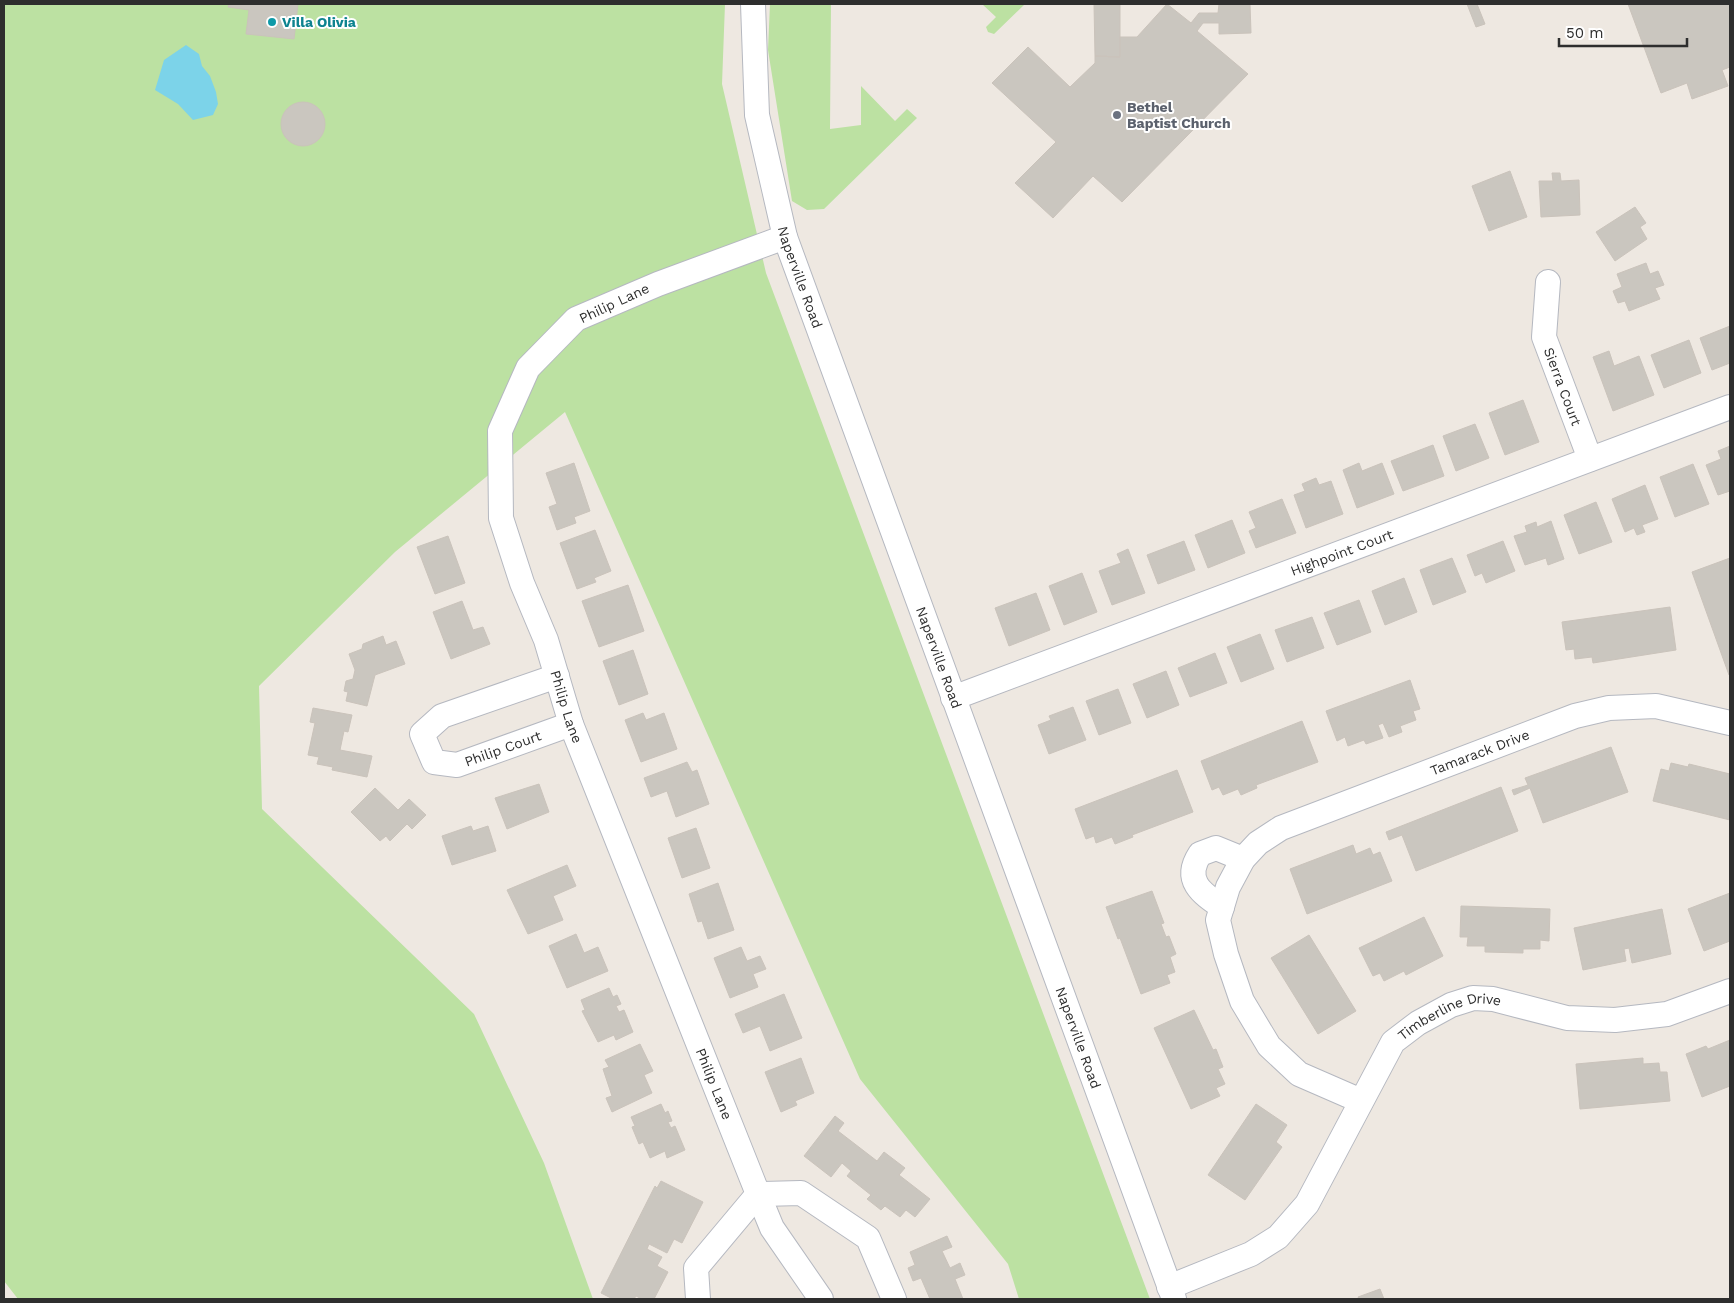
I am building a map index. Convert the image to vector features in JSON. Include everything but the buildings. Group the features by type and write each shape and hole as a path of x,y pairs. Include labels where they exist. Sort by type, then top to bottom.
{"street":[{"name":"Naperville Road","path":"753,4 757,115 784,238 1172,1293"},
{"name":"Philip Lane","path":"784,238 658,284 576,319 528,368 500,431 501,518 522,584 546,640 571,724 758,1194 772,1228 821,1299"},
{"name":"Sierra Court","path":"1548,282 1544,337 1590,459"},
{"name":"Highpoint Court","path":"953,698 1730,407"},
{"name":"Philip Court","path":"557,676 442,716 422,734 434,762 457,765 571,724"},
{"name":"Tamarack Drive","path":"1360,1101 1299,1074 1269,1046 1242,1001 1218,920 1228,887 1243,858 1258,844 1281,828 1574,716 1609,708 1656,706 1730,723"},
{"path":"1222,906 1201,893 1194,880 1192,867 1200,854 1216,848 1243,858"},
{"name":"Timberline Drive","path":"1172,1293 1251,1254 1278,1237 1306,1204 1393,1042 1418,1023 1442,1010 1473,998 1493,999 1568,1018 1615,1020 1667,1014 1730,990"},
{"path":"698,1299 696,1268 758,1194 801,1193 868,1238 894,1299"}],"green space":[{"path":"4,4 725,4 722,84 766,273 1150,1299 1019,1299 1008,1264 860,1079 565,412 395,552 259,686 262,809 474,1014 544,1163 593,1299 18,1299 4,1281"},
{"path":"770,4 831,4 830,129 861,125 861,86 895,121 907,109 917,118 824,209 807,210 792,201 768,50"},
{"path":"982,4 1025,4 994,34 988,32 986,27 996,17"}],"water":[{"path":"186,45 199,54 202,66 210,76 218,104 213,115 193,120 178,104 155,90 164,60"}],"place":[{"name":"Villa Olivia","path":"272,22"},
{"name":"Bethel Baptist Church","path":"1117,115"}]}
